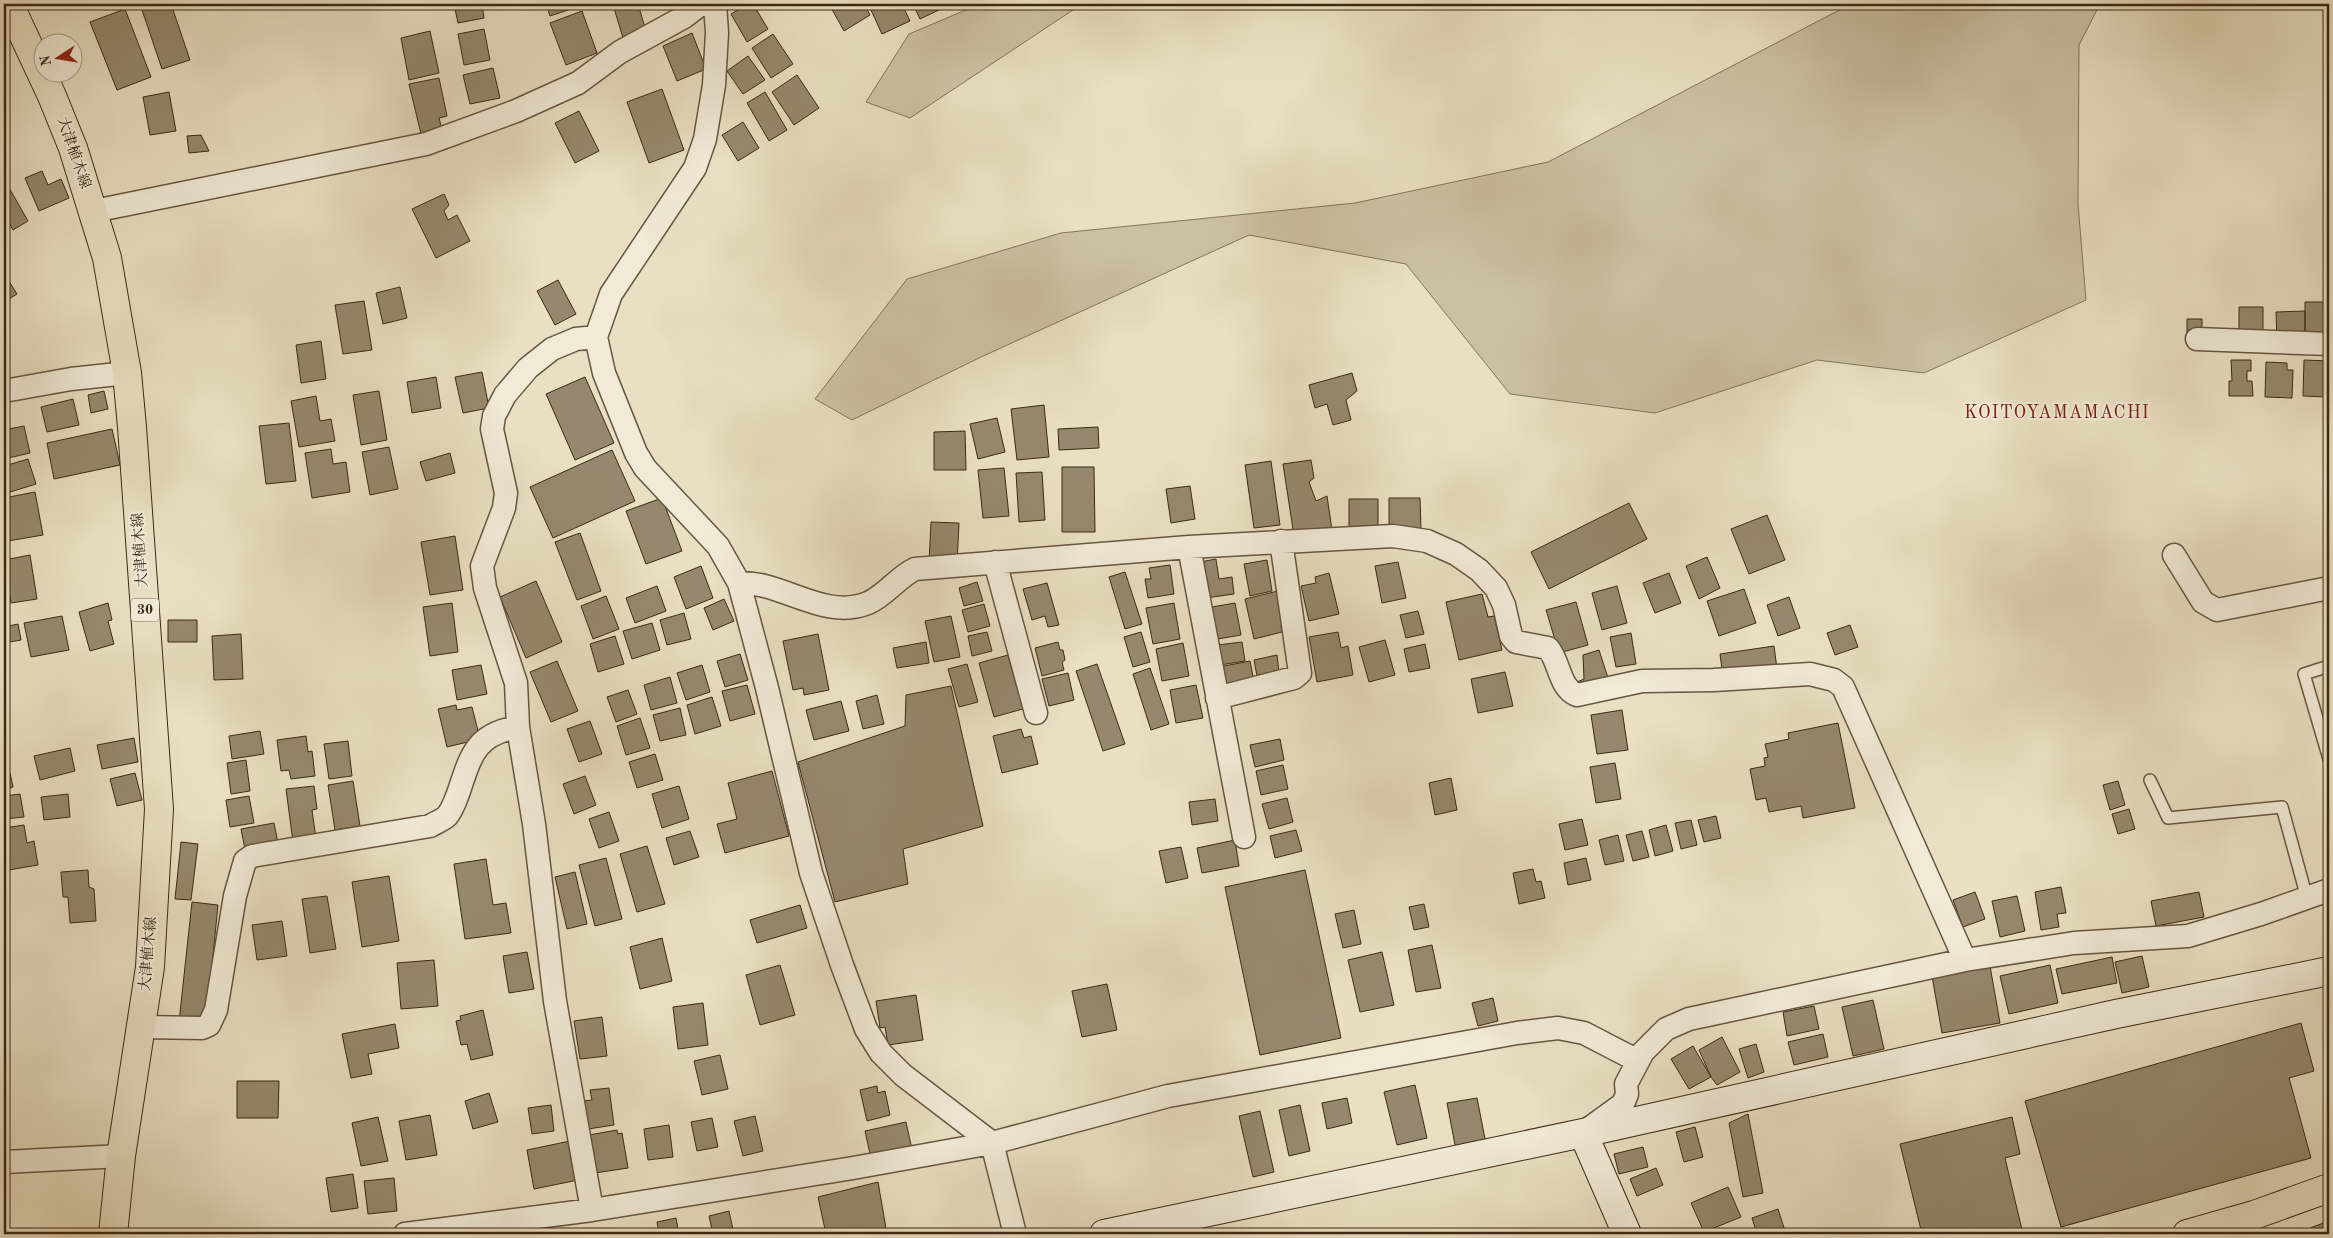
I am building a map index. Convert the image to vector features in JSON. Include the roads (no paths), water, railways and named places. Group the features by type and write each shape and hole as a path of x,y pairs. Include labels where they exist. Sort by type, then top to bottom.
{"main road":[{"name":"大津植木線","path":"9,4 52,96 70,140 107,258 127,373 159,809 150,967 121,1156 113,1234"},
{"path":"2187,1234 2254,1215 2329,1188"}],"street":[{"path":"94,218 94,211 426,144 516,111 578,83 620,52 684,17 701,4"},
{"path":"715,4 717,33 714,85 705,139 695,168 611,294 596,337 604,373 636,453 645,468 718,546 738,583 767,688 811,874 842,966 866,1029 881,1053 904,1075 992,1143 1015,1234"},
{"path":"592,1210 555,1001 534,824 518,727 516,683 482,577 482,566 504,508 506,493 492,429 494,416 505,395 528,368 552,349 576,339 596,337"},
{"path":"2197,339 2329,344"},
{"path":"4,391 72,379 127,373"},
{"path":"738,583 754,582 798,599 837,607 851,607 868,603 915,569 1281,541 1393,536 1427,541 1456,554 1479,570 1496,588 1504,605 1511,636 1516,642 1548,648 1554,657 1565,685 1571,692 1577,695 1642,681 1714,680 1810,674 1834,680 1843,687 1965,960"},
{"path":"1217,698 1294,678 1300,672 1281,541"},
{"path":"1188,547 1244,837"},
{"path":"2174,554 2203,602 2217,610 2329,588"},
{"path":"995,562 1036,713"},
{"path":"141,1027 202,1028 209,1025 216,1010 235,896 245,861 252,856 430,826 447,816 454,803 471,754 484,740 504,730 518,727"},
{"path":"1582,1133 1624,1104 1627,1094 1626,1084 1643,1052 1666,1029 1689,1019 1965,960 2074,943 2188,936 2329,890"},
{"path":"1104,1234 1582,1133 2116,1014 2329,971"},
{"path":"405,1234 592,1210 853,1168 992,1143 1168,1096 1517,1032 1558,1028 1584,1033 1638,1062"},
{"path":"1582,1133 1622,1233"},
{"path":"4,1162 121,1156"}],"lane":[{"path":"2329,666 2304,674 2329,759"},
{"path":"2150,780 2168,818 2282,807 2307,898"}],"district":[{"name":"KOITOYAMAMACHI","path":"2057,413"}]}
